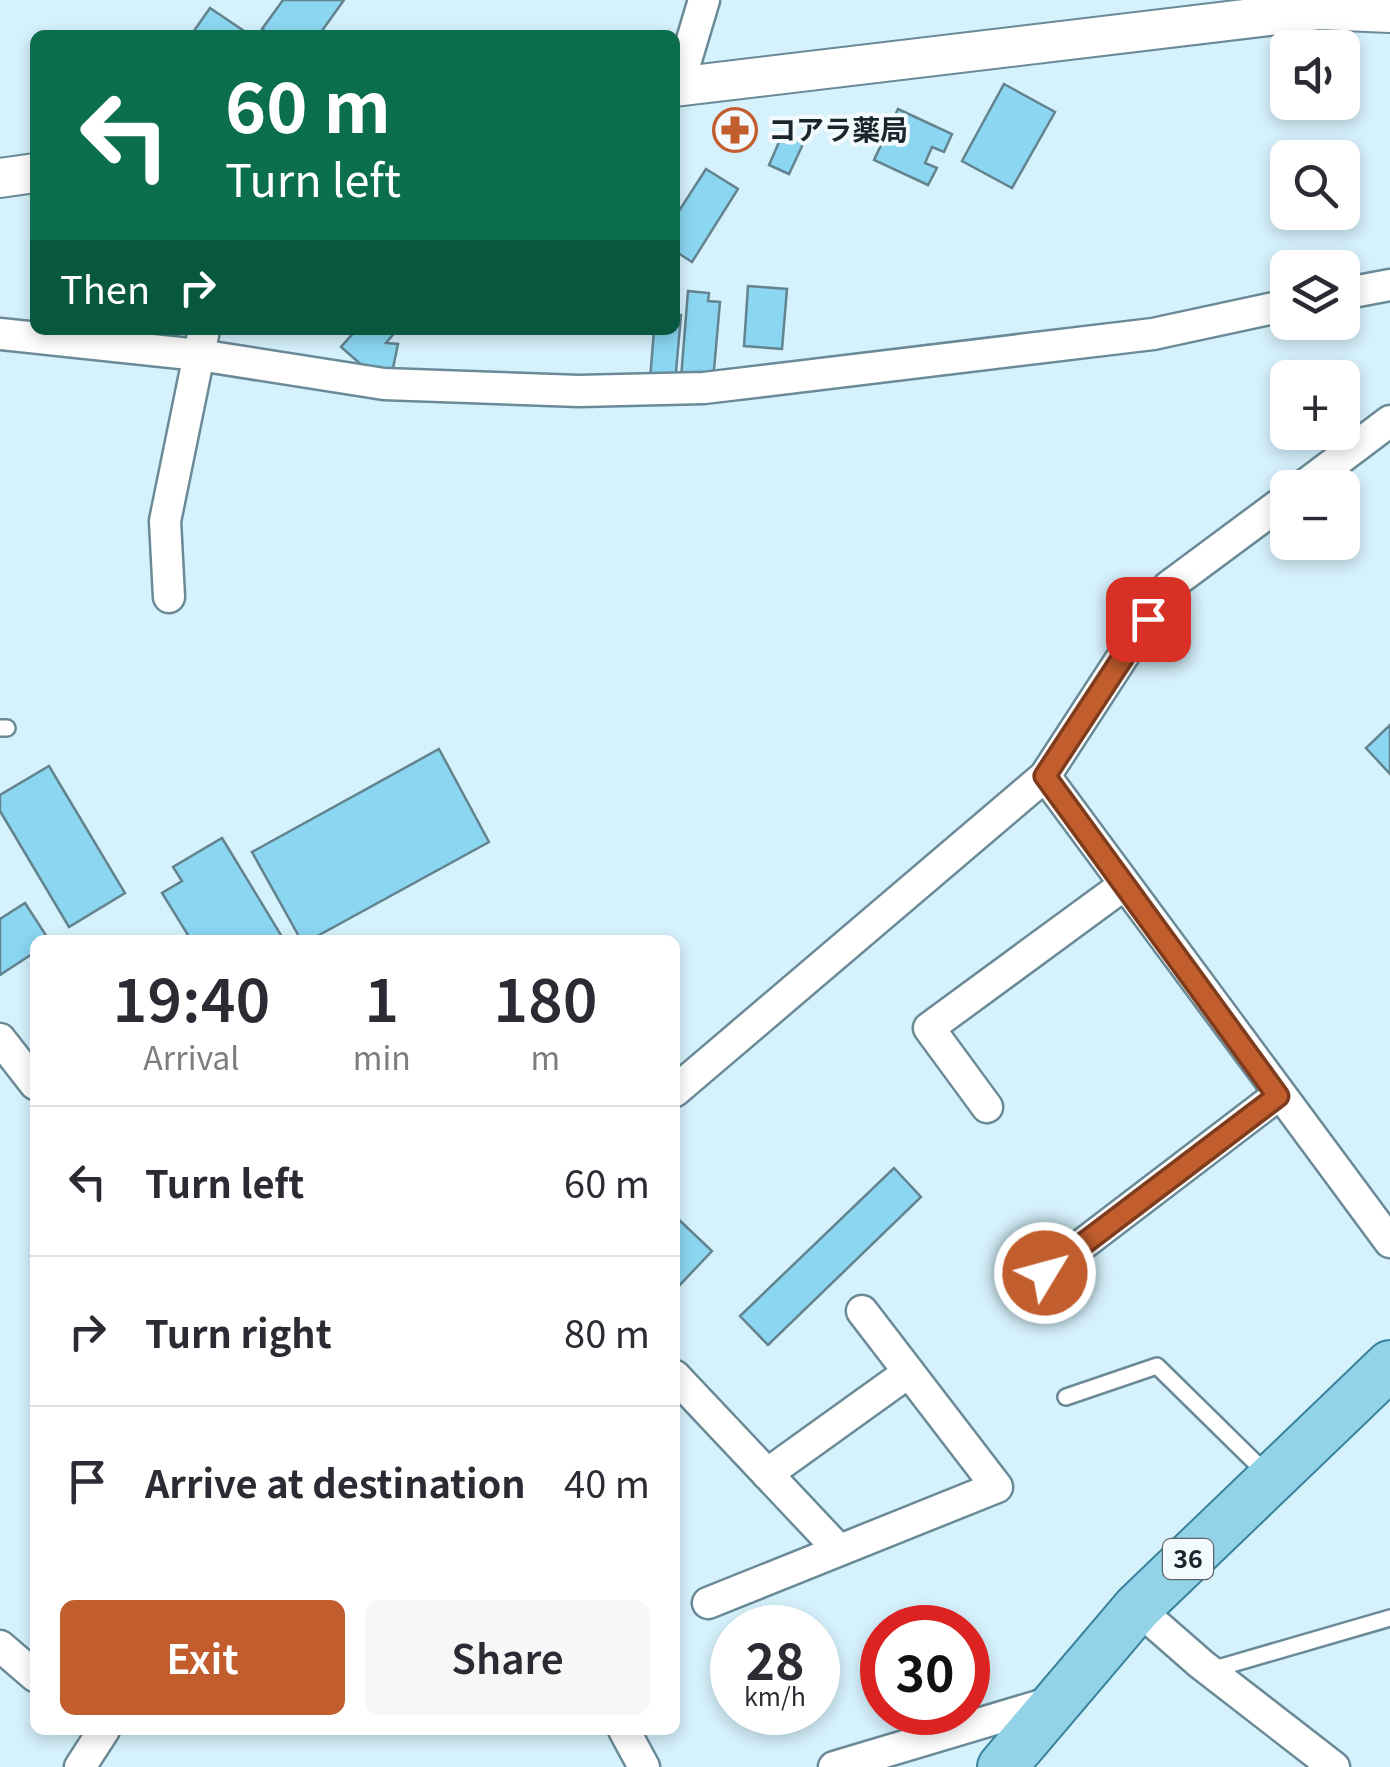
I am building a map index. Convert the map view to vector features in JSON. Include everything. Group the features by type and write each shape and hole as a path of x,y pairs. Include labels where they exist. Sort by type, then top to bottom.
{"main road":[{"name":"36","path":"1002,1767 1137,1608 1390,1365"}],"street":[{"path":"680,75 704,0"},
{"path":"680,87 1320,10 1390,13"},
{"path":"0,178 30,175"},
{"path":"1360,291 1390,285"},
{"path":"0,334 202,342 384,384 579,390 704,388 1134,336 1270,309"},
{"path":"169,597 165,521 202,342"},
{"path":"1325,470 1390,421"},
{"path":"680,1087 1045,776 1168,588 1270,512"},
{"path":"1045,776 1278,1096 1390,1242"},
{"path":"986,1107 930,1028 1124,885"},
{"path":"0,1039 30,1078"},
{"path":"1045,1273 1278,1096"},
{"path":"708,1603 997,1487 862,1311"},
{"path":"767,1474 908,1372"},
{"path":"680,1381 838,1549"},
{"path":"1137,1608 1334,1767"},
{"path":"0,1646 30,1672"},
{"path":"834,1767 1056,1701"},
{"path":"80,1767 100,1735"},
{"path":"627,1735 644,1767"}],"lane":[{"path":"1066,1397 1156,1366 1272,1479"},
{"path":"1211,1670 1390,1618"}],"building":[{"path":"283,0 344,0 323,30 262,29"},
{"path":"210,8 243,30 195,30"},
{"path":"1004,84 1055,112 1012,188 962,161"},
{"path":"898,109 952,134 944,152 932,147 925,163 937,168 928,185 874,160"},
{"path":"783,133 804,142 789,174 769,165"},
{"path":"706,169 738,189 692,262 680,254 680,209"},
{"path":"748,286 787,289 782,349 744,346"},
{"path":"688,291 709,293 708,301 720,302 713,381 681,378"},
{"path":"352,335 393,335 386,343 398,344 392,373 365,368 341,347"},
{"path":"654,335 679,335 675,383 650,380"},
{"path":"1390,725 1390,774 1366,748"},
{"path":"439,749 489,842 319,935 298,935 252,852"},
{"path":"49,766 125,893 69,927 0,811 0,795"},
{"path":"222,838 281,935 188,935 162,893 182,881 173,867"},
{"path":"25,903 46,935 30,935 30,955 0,975 0,919"},
{"path":"894,1168 921,1197 768,1345 740,1316"},
{"path":"680,1221 712,1251 680,1285"}],"place":[{"name":"コアラ薬局","path":"735,130"}],"route":[{"path":"1045,1273 1278,1096 1045,776 1148,619"}]}
